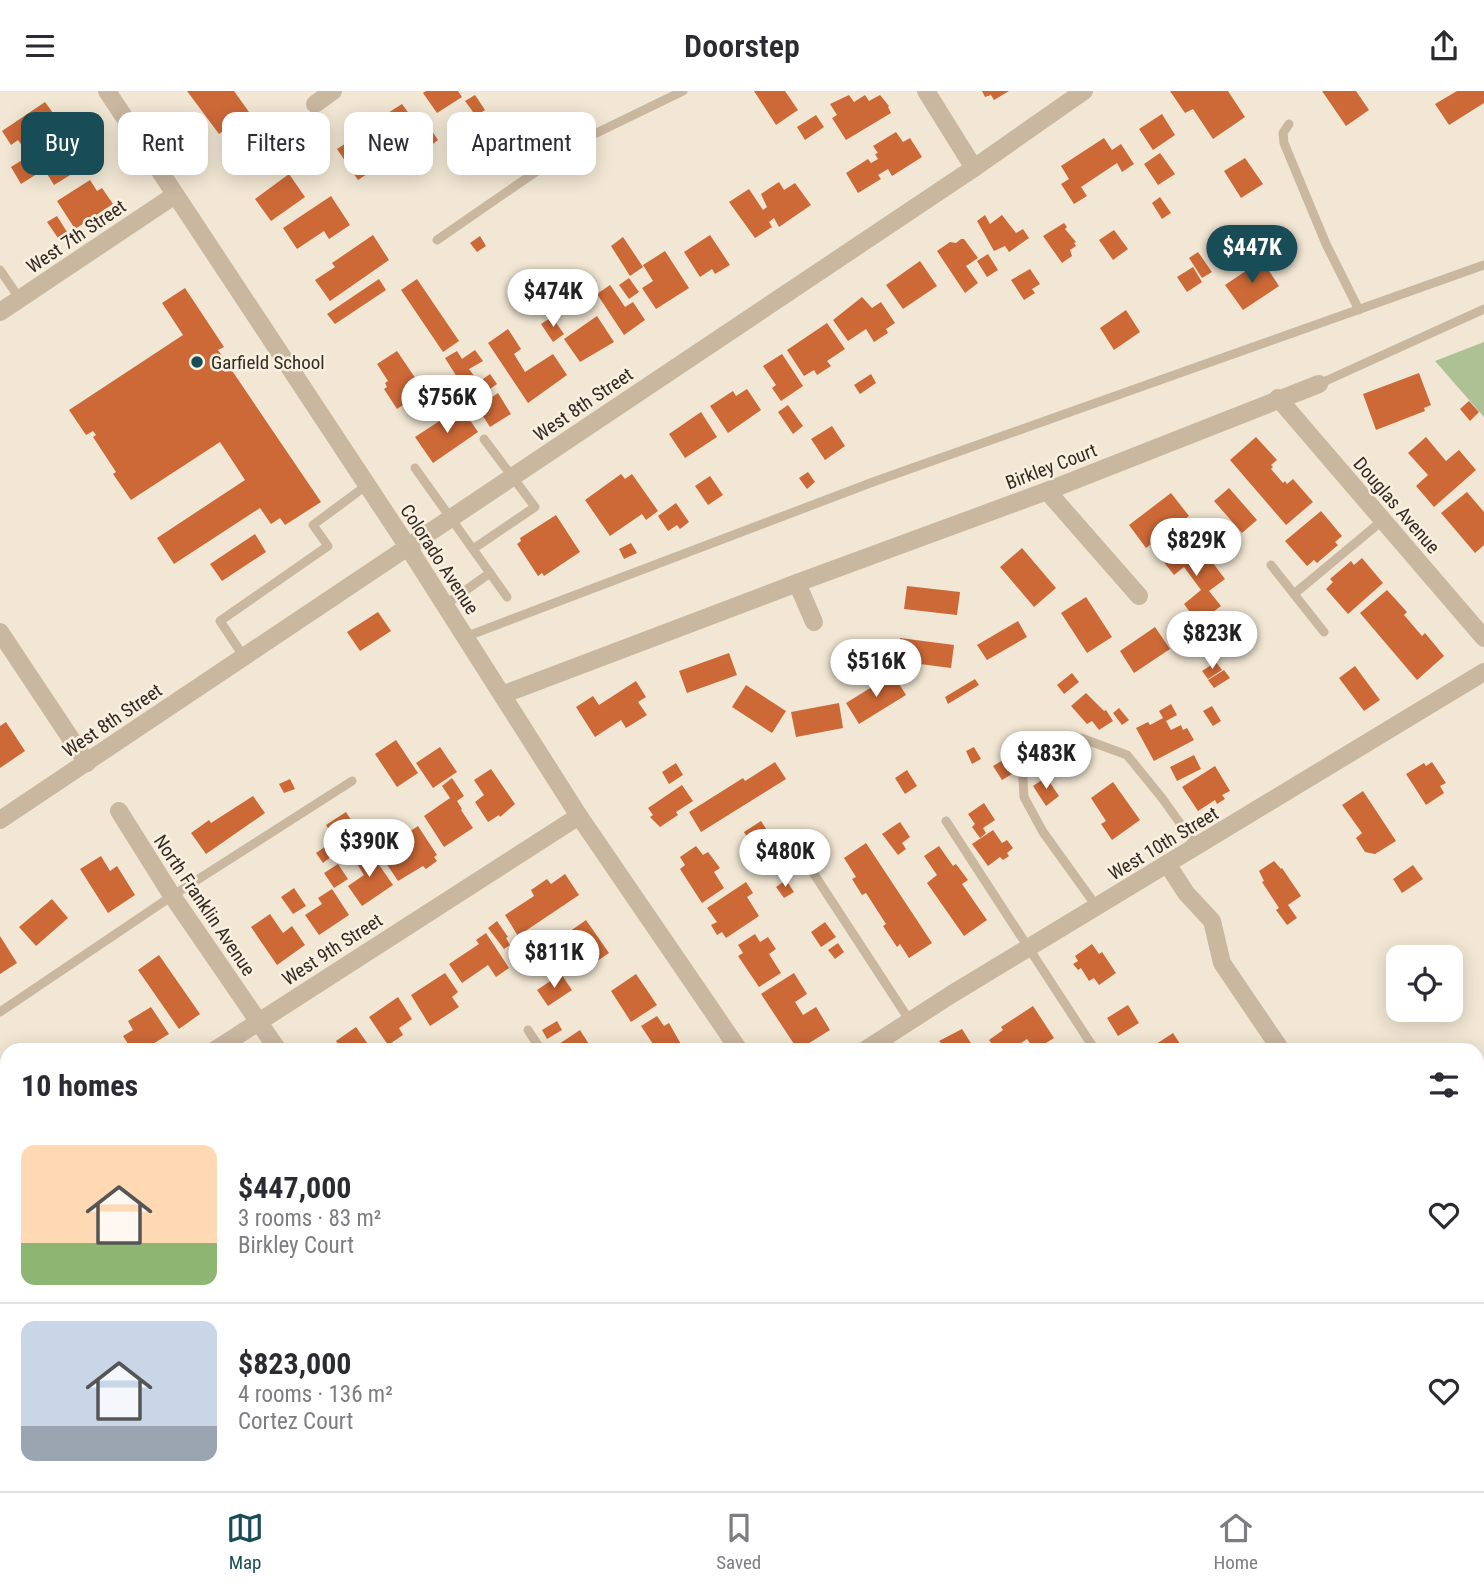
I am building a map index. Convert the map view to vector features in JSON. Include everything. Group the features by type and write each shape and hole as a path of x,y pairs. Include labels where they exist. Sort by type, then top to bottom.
{"street":[{"name":"Colorado Avenue","path":"107,91 408,547 579,816 734,1043"},
{"path":"315,104 333,91"},
{"path":"926,91 974,168"},
{"name":"West 8th Street","path":"0,820 974,168 1084,91"},
{"name":"West 7th Street","path":"0,312 175,195"},
{"name":"Birkley Court","path":"502,695 1047,491 1319,384"},
{"name":"Douglas Avenue","path":"1278,398 1484,639"},
{"path":"1047,491 1139,596"},
{"path":"797,583 814,622"},
{"path":"0,632 87,763"},
{"name":"West 10th Street","path":"876,1043 1484,672"},
{"name":"North Franklin Avenue","path":"120,811 173,896 273,1043"},
{"name":"West 9th Street","path":"225,1043 579,816"},
{"path":"1168,865 1186,893 1212,921 1222,963 1276,1043"}],"lane":[{"path":"437,240 582,140 684,91"},
{"path":"1289,124 1283,133 1284,143 1326,244 1359,310"},
{"path":"465,637 873,482 1484,265"},
{"path":"0,270 20,299"},
{"path":"1319,384 1484,309"},
{"path":"473,549 535,507 484,439"},
{"path":"415,468 507,597"},
{"path":"244,657 220,621 328,546 313,525 367,485"},
{"path":"1294,594 1383,520"},
{"path":"1271,565 1324,632"},
{"path":"445,605 490,573"},
{"path":"1097,908 1043,832 1024,797 1022,765 1047,742 1081,738 1127,755 1163,798 1197,847"},
{"path":"0,1012 352,781"},
{"path":"946,821 1090,1043"},
{"path":"797,848 910,1021"},
{"path":"528,1030 536,1043"}],"green space":[{"path":"1484,342 1484,417 1435,361"}],"building":[{"path":"187,91 234,91 249,112 222,112 222,132 219,134 208,119 208,112 203,112"},
{"path":"458,91 462,97 437,113 423,93"},
{"path":"754,91 785,91 798,110 776,125"},
{"path":"982,91 1009,91 994,100 991,95 985,97"},
{"path":"1170,91 1228,91 1245,117 1213,139 1193,109 1185,113"},
{"path":"1322,91 1356,91 1369,110 1346,126"},
{"path":"1457,91 1484,91 1484,103 1449,125 1435,104"},
{"path":"475,95 485,110 473,112 465,101"},
{"path":"849,95 854,102 865,95 869,101 880,95 891,113 846,140 832,118 837,115 830,104"},
{"path":"45,102 52,112 30,112"},
{"path":"402,104 408,112 389,112"},
{"path":"1162,114 1175,135 1153,150 1139,129"},
{"path":"816,115 824,127 805,140 797,127"},
{"path":"21,118 21,144 18,140 11,145 2,131"},
{"path":"896,132 903,142 910,138 922,157 892,176 888,169 878,175 881,179 858,193 846,173 868,159 871,163 878,159 875,154 878,153 873,146"},
{"path":"1104,138 1112,150 1121,144 1134,164 1122,172 1117,163 1081,187 1087,196 1074,204 1061,184 1069,179 1061,166"},
{"path":"344,144 344,159 337,149"},
{"path":"1160,153 1175,174 1158,185 1144,164"},
{"path":"1245,158 1263,184 1241,198 1224,171"},
{"path":"21,161 21,175 35,175 21,184 11,167"},
{"path":"48,175 70,175 54,185"},
{"path":"288,175 305,197 271,221 255,199"},
{"path":"90,180 97,191 102,188 113,204 75,229 57,201"},
{"path":"779,182 784,190 795,183 811,205 779,227 774,218 769,222 772,227 755,238 729,202 749,189 763,210 767,207 761,194"},
{"path":"331,196 350,225 329,239 324,231 297,249 283,228"},
{"path":"1160,197 1171,213 1162,219 1152,203"},
{"path":"985,215 990,224 1002,215 1016,233 1023,229 1029,238 1009,252 1005,246 994,251 977,221"},
{"path":"57,216 67,232 58,238 47,222"},
{"path":"1064,223 1076,246 1070,250 1072,256 1062,263 1043,236"},
{"path":"1114,230 1128,249 1113,260 1099,240"},
{"path":"373,235 389,260 330,301 315,280 335,267 332,263"},
{"path":"710,235 730,265 715,274 712,269 700,277 684,252"},
{"path":"480,236 486,246 477,252 470,243"},
{"path":"623,237 643,267 630,276 611,246"},
{"path":"964,239 978,258 966,266 978,283 965,293 937,251 950,242 956,243"},
{"path":"665,251 689,288 656,309 642,288 653,281 643,265"},
{"path":"1198,252 1212,272 1202,278 1189,258"},
{"path":"988,254 998,270 987,277 977,261"},
{"path":"1262,260 1279,286 1243,310 1225,285"},
{"path":"920,261 937,286 903,309 886,285"},
{"path":"1193,267 1202,282 1187,292 1177,277"},
{"path":"1030,269 1040,284 1032,289 1035,293 1024,300 1011,280"},
{"path":"629,278 639,292 629,299 619,285"},
{"path":"379,279 386,290 335,324 327,314"},
{"path":"417,279 459,341 443,352 401,290"},
{"path":"610,285 625,307 633,302 645,320 624,335 597,294"},
{"name":"Garfield School","path":"185,288 224,347 218,350 321,502 285,525 280,518 271,524 260,508 174,564 157,538 245,480 220,442 131,500 93,437 96,435 93,431 86,435 69,410 183,335 162,303"},
{"path":"862,297 872,308 881,302 895,323 886,329 888,333 874,342 866,329 848,341 833,320"},
{"path":"1126,310 1140,332 1114,350 1100,328"},
{"path":"597,316 614,342 580,362 564,339"},
{"path":"552,317 564,334 553,342 541,324"},
{"path":"827,323 845,349 827,361 831,366 817,375 814,370 804,376 787,350"},
{"path":"508,329 521,349 514,354 525,372 553,354 567,375 528,403 488,343"},
{"path":"475,350 483,361 469,369 477,380 464,388 445,358 457,351 462,359"},
{"path":"397,351 424,391 397,409 384,389 388,381 377,364"},
{"path":"782,354 803,386 781,401 772,388 776,385 763,366"},
{"path":"1419,373 1431,405 1424,408 1425,411 1376,430 1363,394"},
{"path":"490,374 497,384 483,394 476,384"},
{"path":"871,374 876,383 860,394 854,385"},
{"path":"747,389 761,410 728,433 710,406 733,391 736,396"},
{"path":"498,393 511,414 490,427 477,407"},
{"path":"1469,401 1479,412 1470,421 1460,409"},
{"path":"788,405 803,426 793,434 778,412"},
{"path":"461,407 478,432 433,463 415,437"},
{"path":"701,412 717,437 685,458 669,434"},
{"path":"832,426 845,446 825,460 811,439"},
{"path":"1256,437 1277,460 1271,465 1271,469 1283,483 1285,481 1287,484 1293,479 1313,502 1286,525 1230,460"},
{"path":"1426,437 1446,461 1459,450 1476,470 1434,507 1416,486 1428,475 1408,453"},
{"path":"808,472 815,482 807,489 799,478"},
{"path":"621,474 625,479 632,474 658,511 646,520 642,514 610,536 585,500"},
{"path":"710,476 723,495 708,505 695,486"},
{"path":"1229,488 1257,520 1242,533 1214,501"},
{"path":"1467,492 1484,512 1484,545 1475,553 1441,513"},
{"path":"1171,493 1189,516 1146,548 1129,525"},
{"path":"676,503 689,522 680,529 677,525 668,531 658,516"},
{"path":"1321,511 1342,536 1335,542 1338,545 1317,563 1314,560 1307,566 1285,541"},
{"path":"556,515 580,552 544,576 542,573 538,576 517,544 521,541 520,538"},
{"path":"255,534 266,552 222,581 210,564"},
{"path":"1180,540 1193,558 1203,550 1225,579 1209,591 1221,606 1198,623 1184,604 1201,590 1184,567 1174,575 1159,556"},
{"path":"631,543 637,553 624,559 619,549"},
{"path":"1022,548 1056,588 1034,607 1000,567"},
{"path":"1362,558 1383,583 1348,614 1326,589 1333,582 1330,579 1351,561 1354,565"},
{"path":"907,586 960,592 957,615 904,609"},
{"path":"1387,590 1407,612 1404,615 1422,636 1425,633 1444,656 1417,680 1360,613"},
{"path":"1086,597 1112,637 1087,653 1061,613"},
{"path":"378,612 391,631 360,651 347,632"},
{"path":"1018,621 1027,637 987,660 977,645"},
{"path":"1155,627 1170,649 1134,673 1120,651"},
{"path":"900,638 954,645 951,668 897,661"},
{"path":"729,653 737,675 687,693 679,671"},
{"path":"1216,662 1222,670 1208,679 1202,671"},
{"path":"1355,666 1380,700 1364,711 1339,678"},
{"path":"1224,670 1230,678 1214,688 1208,680"},
{"path":"1072,673 1079,682 1064,694 1057,685"},
{"path":"893,674 906,695 859,724 846,703"},
{"path":"975,679 979,685 948,704 945,697"},
{"path":"636,681 646,697 638,702 647,715 626,728 621,720 595,737 576,707 593,696 599,705"},
{"path":"746,685 786,711 772,733 732,707"},
{"path":"1086,693 1106,710 1113,721 1099,730 1092,721 1087,724 1071,706"},
{"path":"839,703 843,728 796,737 791,712"},
{"path":"1171,704 1177,715 1166,721 1171,730 1181,725 1183,730 1187,728 1194,740 1154,761 1136,728 1163,718 1159,711"},
{"path":"1212,706 1221,721 1213,726 1203,711"},
{"path":"1119,708 1129,720 1122,725 1113,713"},
{"path":"6,722 25,751 0,768 0,726"},
{"path":"396,740 418,773 397,787 375,754"},
{"path":"440,747 457,772 433,788 416,763"},
{"path":"974,747 981,759 972,764 966,751"},
{"path":"1194,755 1201,769 1177,781 1170,767"},
{"path":"1003,760 1012,774 1002,780 993,766"},
{"path":"775,762 786,779 701,832 689,812 743,778 745,781"},
{"path":"1432,762 1446,783 1440,786 1444,793 1426,805 1406,774 1424,763 1426,766"},
{"path":"676,763 683,775 669,784 662,772"},
{"path":"1215,766 1230,791 1222,795 1225,799 1217,804 1215,800 1198,811 1182,787"},
{"path":"491,769 515,804 500,817 499,815 488,822 475,802 484,795 474,780"},
{"path":"907,770 917,786 905,794 895,778"},
{"path":"1046,777 1059,796 1046,806 1033,786"},
{"path":"452,778 464,796 457,801 473,828 444,847 424,816 450,798 442,786"},
{"path":"290,779 295,789 284,793 279,784"},
{"path":"1113,782 1140,820 1112,840 1101,824 1106,821 1091,798"},
{"path":"682,785 693,801 660,827 650,817 653,815 648,808"},
{"path":"1363,791 1396,841 1375,854 1365,852 1356,838 1362,833 1342,805"},
{"path":"253,796 265,813 206,854 191,833"},
{"path":"984,803 995,820 983,828 986,833 980,838 972,827 975,824 968,814"},
{"path":"346,812 362,837 342,849 326,825"},
{"path":"761,821 773,840 756,851 744,832"},
{"path":"900,822 910,837 902,843 906,849 898,855 882,834"},
{"path":"418,826 437,855 434,857 437,861 398,881 382,857 390,851 387,847"},
{"path":"993,830 1002,843 1007,840 1013,848 1007,853 1009,856 1003,860 1000,857 988,866 972,844"},
{"path":"866,843 932,943 909,958 900,944 897,947 883,926 886,924 866,893 862,895 852,879 856,877 844,858"},
{"path":"326,846 332,856 323,863 316,853"},
{"path":"696,846 703,855 708,852 720,868 714,872 724,888 702,903 680,869 685,865 680,857"},
{"path":"939,846 953,866 956,864 968,880 962,884 987,920 964,936 927,883 937,875 924,856"},
{"path":"368,849 393,885 362,906 348,886 364,875 354,859"},
{"path":"101,856 110,871 117,866 135,895 108,913 80,869"},
{"path":"1274,861 1301,896 1288,905 1297,918 1287,925 1276,910 1279,908 1262,882 1264,881 1259,871"},
{"path":"338,864 348,879 334,888 324,873"},
{"path":"1413,865 1423,879 1402,893 1393,879"},
{"path":"565,874 579,895 518,936 505,915 534,896 531,890 547,879 551,884"},
{"path":"786,880 794,892 784,898 776,887"},
{"path":"746,882 753,893 747,897 759,916 726,938 722,932 717,935 711,925 717,922 707,908"},
{"path":"294,888 306,906 293,914 281,897"},
{"path":"332,889 349,915 319,935 305,915 322,904 318,898"},
{"path":"52,899 68,918 36,946 19,927"},
{"path":"270,914 283,933 292,926 305,945 277,965 251,927"},
{"path":"586,920 609,953 581,972 559,939"},
{"path":"497,921 510,945 504,949 488,928"},
{"path":"825,922 836,937 821,947 811,932"},
{"path":"486,933 509,968 496,977 488,965 462,983 449,964 479,944 476,940"},
{"path":"755,934 760,942 768,937 776,949 769,954 781,973 759,987 738,956 743,953 738,945"},
{"path":"0,936 17,963 0,974"},
{"path":"838,943 844,952 835,959 828,950"},
{"path":"1092,944 1099,954 1102,952 1116,973 1099,985 1094,978 1089,981 1081,968 1078,970 1073,964 1078,961 1075,956"},
{"path":"159,955 200,1014 179,1029 138,970"},
{"path":"445,973 458,992 452,997 459,1007 430,1026 411,995"},
{"path":"794,973 807,994 795,1002 803,1015 816,1007 830,1030 809,1043 793,1043 761,994"},
{"path":"561,974 572,990 548,1006 537,990"},
{"path":"636,974 657,1005 631,1022 611,991"},
{"path":"398,997 412,1019 399,1028 403,1035 387,1043 369,1017"},
{"path":"1128,1005 1139,1023 1118,1036 1107,1018"},
{"path":"1033,1006 1054,1038 1046,1043 1030,1043 1027,1039 1021,1043 991,1043 989,1040 1003,1030 1001,1027"},
{"path":"151,1007 169,1034 154,1043 128,1043 123,1036 133,1030 128,1021"},
{"path":"657,1016 664,1026 669,1023 680,1043 652,1043 641,1026"},
{"path":"557,1021 562,1030 547,1039 542,1030"},
{"path":"356,1027 367,1043 337,1043 336,1041"},
{"path":"962,1029 971,1043 941,1043 939,1041"},
{"path":"580,1030 588,1043 560,1043"},
{"path":"1173,1033 1179,1043 1158,1043"}],"place":[{"name":"Garfield School","path":"197,362"}]}
